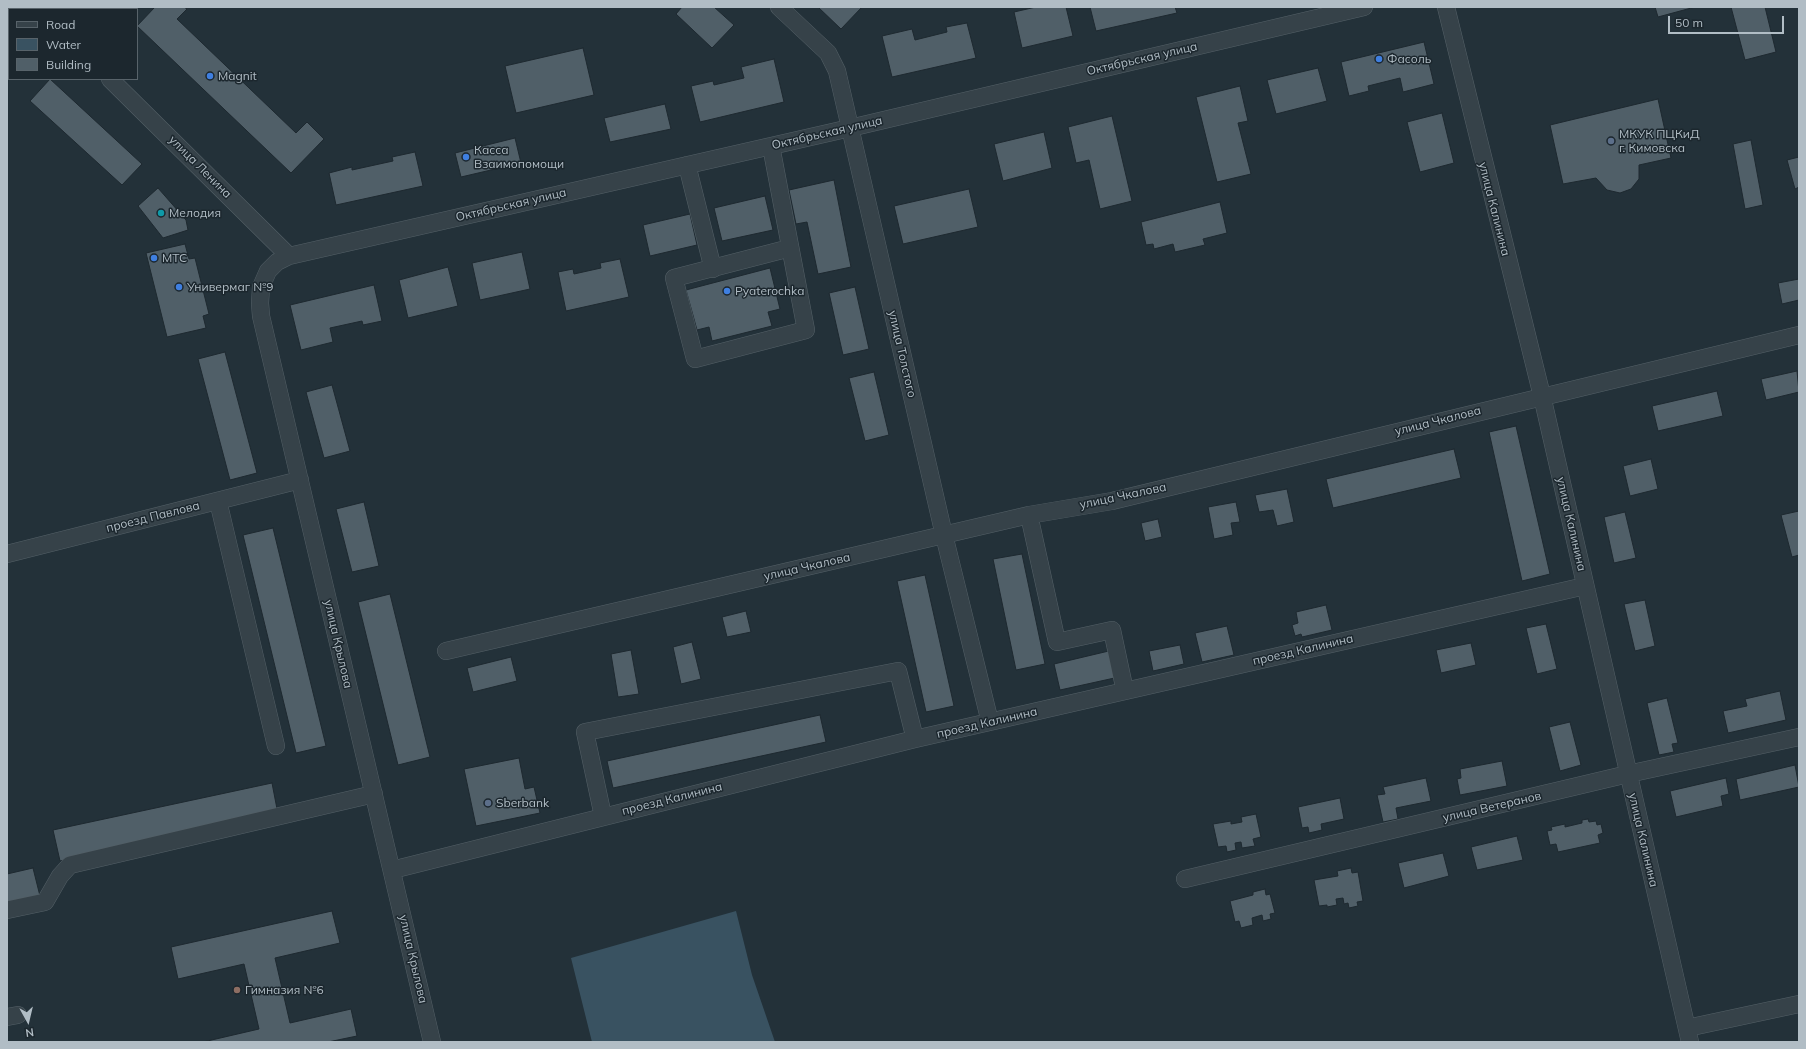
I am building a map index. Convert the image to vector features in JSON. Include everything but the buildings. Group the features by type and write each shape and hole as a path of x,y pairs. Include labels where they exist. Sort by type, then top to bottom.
{"street":[{"name":"улица Толстого","path":"779,7 832,58 837,71 944,535 990,722"},
{"name":"Октябрьская улица","path":"289,256 687,166 1364,7"},
{"name":"улица Калинина","path":"1446,7 1484,167 1542,396 1688,1035"},
{"name":"улица Ленина","path":"111,80 289,256"},
{"path":"771,146 806,330 695,359 674,278 790,248"},
{"path":"687,166 713,269"},
{"name":"улица Крылова","path":"289,256 277,262 268,271 261,288 261,316 432,1042"},
{"name":"улица Чкалова","path":"446,651 1030,515 1112,501 1799,335"},
{"name":"проезд Павлова","path":"7,554 300,480"},
{"path":"218,501 276,746"},
{"path":"1030,515 1057,642 1112,630 1125,691"},
{"name":"проезд Калинина","path":"392,870 915,739 1585,586"},
{"path":"603,816 585,732 898,671 915,739"},
{"name":"улица Ветеранов","path":"1185,879 1628,774 1799,737"},
{"path":"7,910 45,902 60,876 70,865 374,794"},
{"path":"1688,1035 1799,1004"}],"water":[{"path":"736,911 752,975 775,1042 592,1042 571,958"}],"place":[{"name":"Фасоль","path":"1379,59"},
{"name":"Magnit","path":"210,76"},
{"name":"МКУК ПЦКиД г. Кимовска","path":"1611,141"},
{"name":"Касса Взаимопомощи","path":"466,157"},
{"name":"Мелодия","path":"161,213"},
{"name":"МТС","path":"154,258"},
{"name":"Универмаг №9","path":"179,287"},
{"name":"Pyaterochka","path":"727,291"},
{"name":"Sberbank","path":"488,803"},
{"name":"Гимназия №6","path":"237,990"}]}
